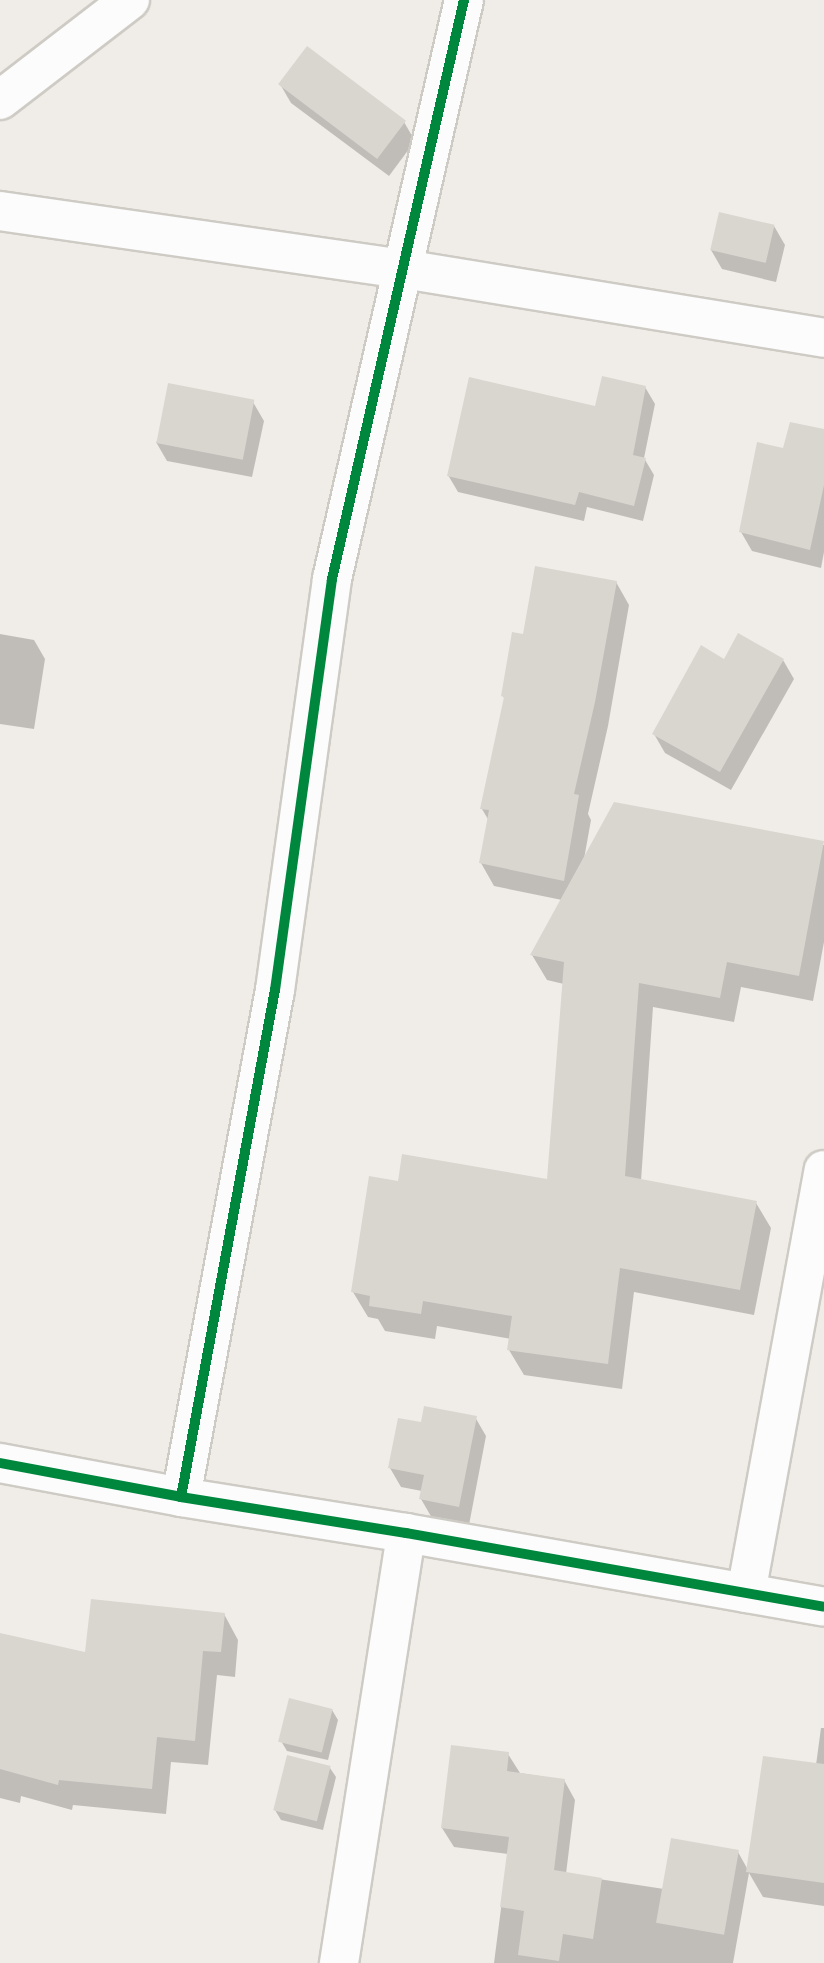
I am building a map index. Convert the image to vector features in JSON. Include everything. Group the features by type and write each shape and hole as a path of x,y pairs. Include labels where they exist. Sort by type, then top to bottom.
{"street":[{"path":"0,100 130,0"},
{"path":"181,1497 275,990 332,579 464,0"},
{"path":"0,211 404,269 824,338"},
{"path":"746,1593 824,1170"},
{"path":"0,1463 181,1497 406,1533 824,1607"},
{"path":"339,1963 406,1533"}],"building":[{"path":"307,46 406,121 377,159 278,84"},
{"path":"719,212 775,225 766,263 710,250"},
{"path":"602,376 646,386 633,455 646,458 634,506 579,492 575,505 447,476 469,377 595,406"},
{"path":"168,383 254,400 243,460 156,443"},
{"path":"790,422 824,429 824,485 810,550 739,532 757,442 783,448"},
{"path":"535,566 617,581 595,702 574,794 579,795 564,881 479,863 489,810 480,809 504,697 501,696 512,632 523,634"},
{"path":"738,633 784,659 720,772 652,734 701,645 724,659"},
{"path":"614,802 824,841 799,976 727,962 720,998 639,983 625,1176 757,1201 740,1290 620,1268 608,1364 507,1350 512,1316 423,1301 421,1314 369,1306 370,1296 351,1292 369,1176 398,1181 402,1154 547,1179 564,962 530,955"},
{"path":"424,1406 477,1416 459,1507 419,1499 424,1475 388,1468 398,1418 421,1422"},
{"path":"91,1599 225,1613 221,1652 203,1651 195,1741 157,1737 152,1789 59,1780 58,1785 0,1769 0,1633 85,1652"},
{"path":"289,1698 333,1709 322,1753 278,1742"},
{"path":"451,1745 509,1752 507,1771 565,1779 554,1870 602,1878 593,1939 563,1934 559,1961 518,1955 524,1911 500,1907 509,1837 441,1828"},
{"path":"287,1755 331,1766 317,1821 273,1810"},
{"path":"763,1756 824,1764 824,1883 746,1872"},
{"path":"671,1838 739,1850 724,1935 656,1923"}],"cycle path":[{"path":"181,1497 275,990 332,579 464,0"},
{"path":"0,1463 181,1497 406,1533 824,1607"}]}
